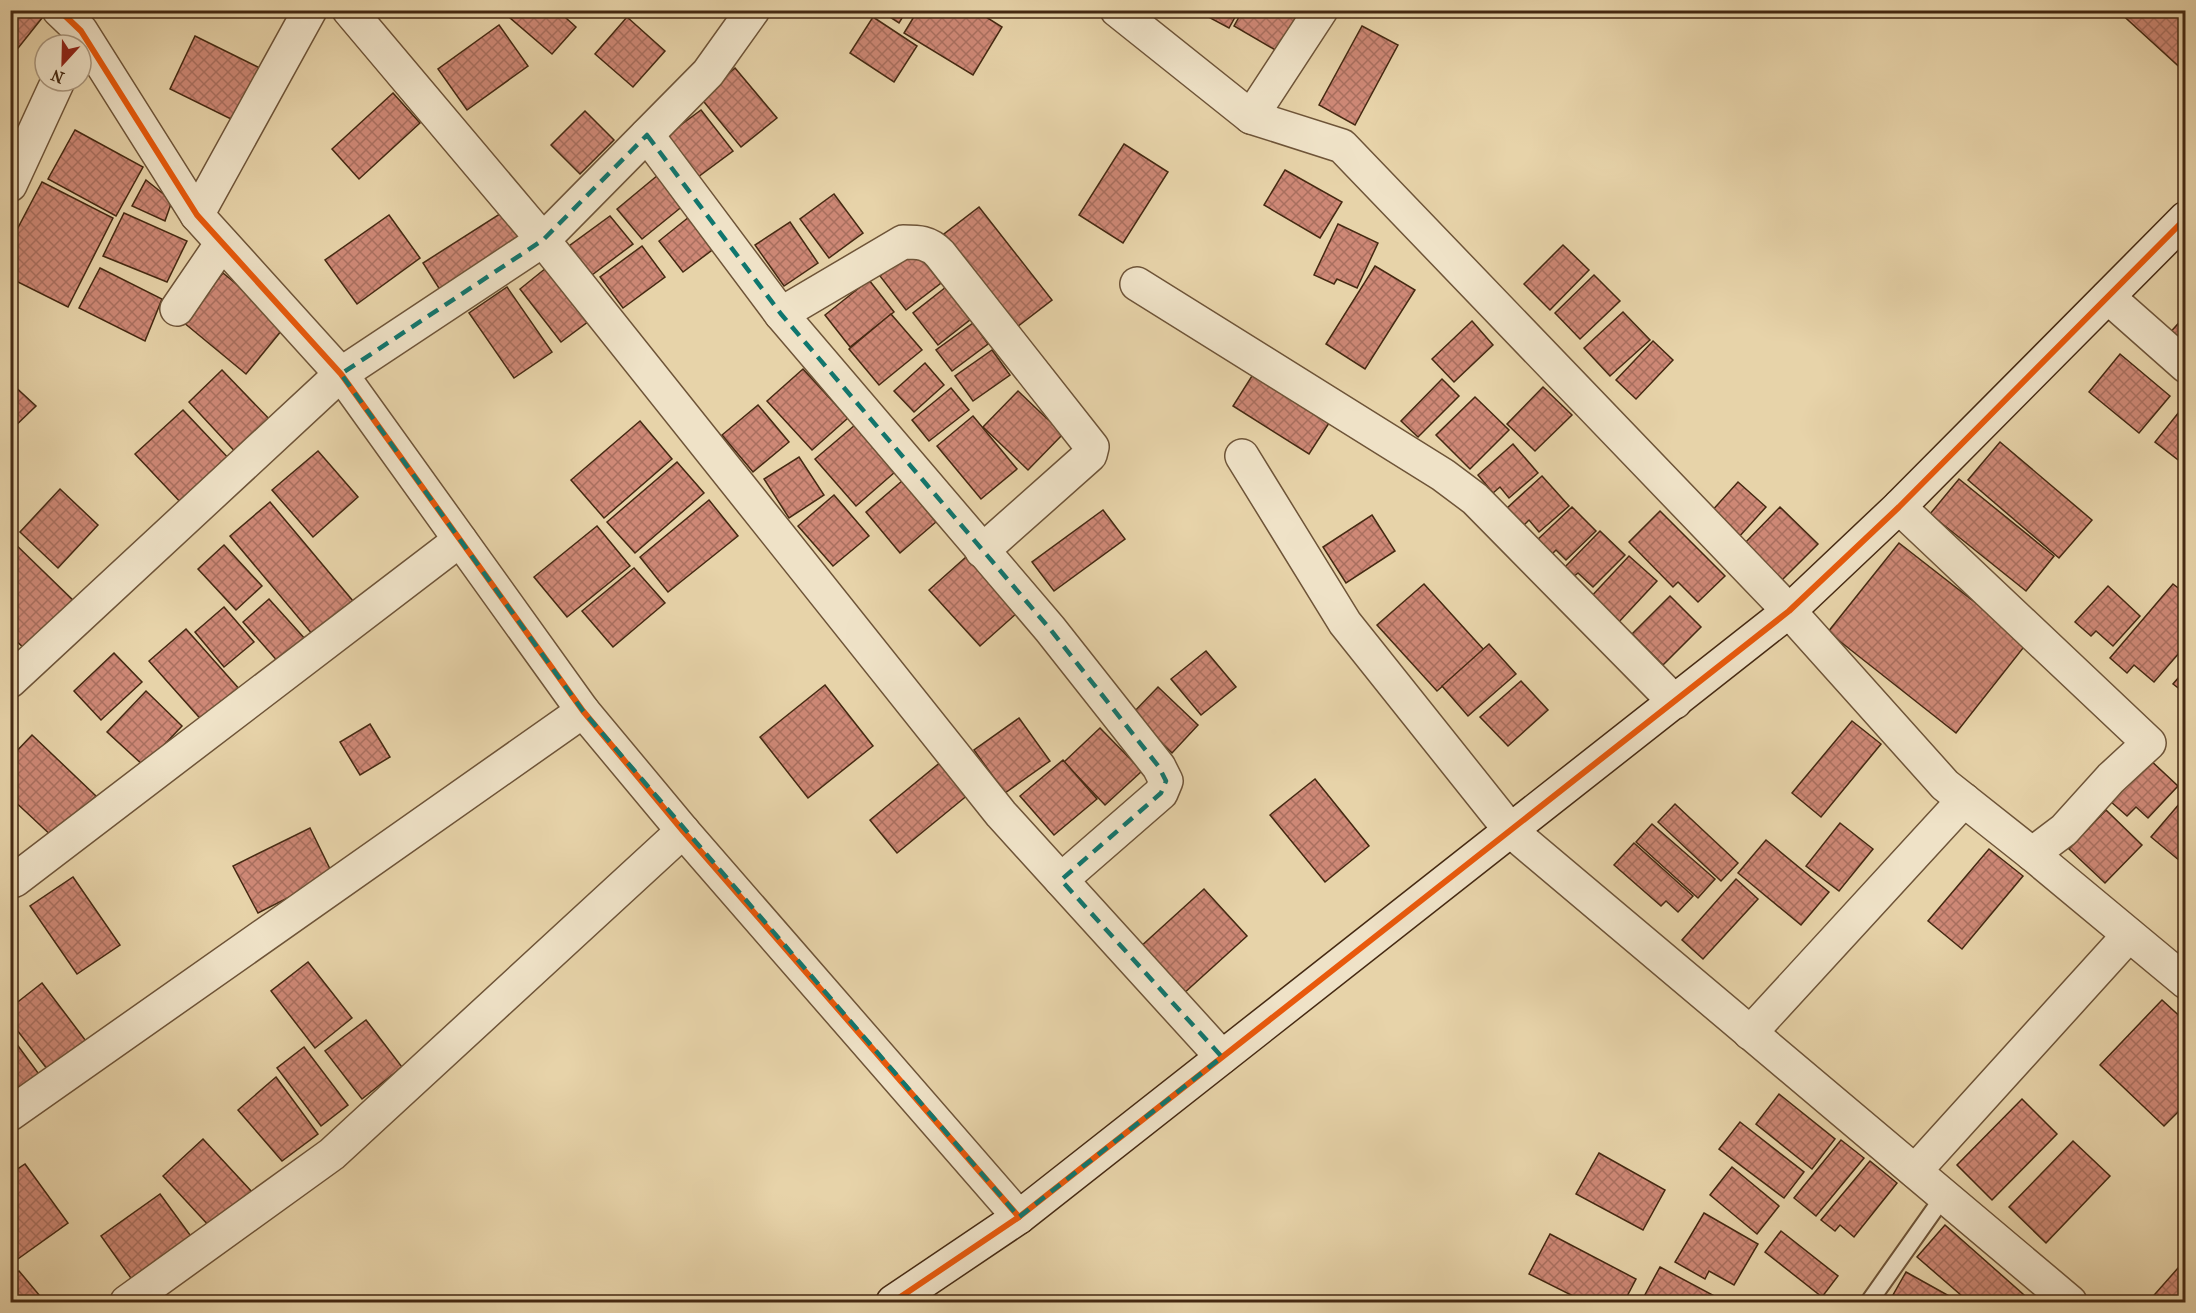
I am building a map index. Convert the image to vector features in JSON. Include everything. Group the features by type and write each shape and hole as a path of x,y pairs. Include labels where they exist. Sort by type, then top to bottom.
{"street":[{"path":"197,215 310,10"},
{"path":"349,10 543,240 1001,814 1222,1057"},
{"path":"10,681 341,374 543,240 708,73 753,10"},
{"path":"1117,10 1251,117 1342,146 1789,611 1945,785 2186,982"},
{"path":"1251,117 1321,10"},
{"path":"76,24 197,215 341,374 583,711 683,831 1019,1216"},
{"path":"10,185 52,93"},
{"path":"647,135 781,314 1057,638 1159,767 1166,781 1161,794 1061,880"},
{"path":"893,1302 1019,1216 1789,611 1899,507 2186,218"},
{"path":"781,314 903,242 931,245 940,254 1092,447 1090,455 982,551"},
{"path":"177,309 222,243"},
{"path":"1137,284 1443,475 1475,499 1675,702"},
{"path":"2108,297 2186,366"},
{"path":"1242,456 1345,623 1511,831 2070,1302"},
{"path":"1899,507 2149,743 2111,778 2064,830 2032,854"},
{"path":"15,880 460,540"},
{"path":"10,1114 583,711"},
{"path":"1750,1033 1964,800"},
{"path":"127,1302 332,1154 683,831"},
{"path":"1915,1171 2129,935"}],"lane":[{"path":"1869,1302 1944,1196"}],"highlighted area":[{"path":"647,135 781,314 1050,629 1159,767 1166,781 1161,793 1061,880 1222,1057 1019,1217 583,711 341,374 543,240"}],"building":[{"path":"10,10 33,10 42,18 11,57"},
{"path":"515,10 557,10 576,27 552,54 509,17"},
{"path":"879,10 907,10 899,23"},
{"path":"918,10 975,10 1002,27 973,75 904,33"},
{"path":"1200,10 1239,10 1229,28 1199,12"},
{"path":"1243,10 1301,10 1277,51 1234,26"},
{"path":"2117,10 2186,10 2186,73"},
{"path":"627,17 665,51 633,87 595,54"},
{"path":"873,17 917,46 894,82 850,53"},
{"path":"499,25 528,66 467,110 438,69"},
{"path":"1362,26 1398,45 1355,125 1319,105"},
{"path":"195,36 262,69 237,122 170,89"},
{"path":"735,68 777,118 741,147 700,97"},
{"path":"393,93 420,123 359,179 332,149"},
{"path":"701,110 733,151 698,177 666,136"},
{"path":"585,111 614,140 580,174 551,145"},
{"path":"75,130 143,167 116,216 48,179"},
{"path":"1124,144 1168,172 1123,243 1079,215"},
{"path":"1285,170 1342,202 1320,238 1264,205"},
{"path":"658,175 684,205 642,239 617,209"},
{"path":"146,180 172,201 165,221 132,206"},
{"path":"42,182 113,218 68,307 10,278 10,243"},
{"path":"834,194 863,233 829,258 800,219"},
{"path":"979,207 1052,300 1017,327 944,234"},
{"path":"506,210 526,240 442,293 423,263"},
{"path":"124,213 187,241 167,282 103,256"},
{"path":"694,213 719,245 683,272 659,241"},
{"path":"389,215 420,258 357,304 325,260"},
{"path":"610,216 633,244 592,275 569,246"},
{"path":"790,222 818,263 784,286 755,245"},
{"path":"1338,224 1378,243 1357,288 1337,279 1334,284 1314,275"},
{"path":"1563,245 1589,270 1550,310 1524,284"},
{"path":"642,246 665,277 623,308 600,277"},
{"path":"915,249 941,283 906,310 880,276"},
{"path":"551,264 593,318 561,342 520,289"},
{"path":"1375,266 1415,290 1365,369 1326,344"},
{"path":"100,268 162,299 145,341 79,308"},
{"path":"223,273 286,325 246,374 183,322"},
{"path":"1594,275 1620,301 1580,339 1555,313"},
{"path":"869,280 894,312 850,347 825,315"},
{"path":"507,287 552,352 514,378 469,313"},
{"path":"946,287 971,319 938,345 913,313"},
{"path":"1623,312 1650,340 1610,376 1584,348"},
{"path":"891,314 922,350 879,385 849,349"},
{"path":"2186,315 2186,354 2166,337"},
{"path":"1472,321 1493,345 1454,382 1432,359"},
{"path":"973,323 988,344 952,371 936,350"},
{"path":"1653,341 1673,360 1636,399 1616,380"},
{"path":"992,350 1010,375 973,401 955,376"},
{"path":"2120,354 2170,396 2139,433 2089,392"},
{"path":"925,363 944,385 914,412 894,391"},
{"path":"1257,368 1333,417 1309,454 1233,406"},
{"path":"803,369 848,418 812,450 767,401"},
{"path":"222,370 274,424 240,457 189,402"},
{"path":"1442,379 1459,396 1418,437 1401,421"},
{"path":"10,382 36,406 10,431"},
{"path":"1543,387 1572,415 1535,451 1507,424"},
{"path":"951,388 969,410 929,441 912,420"},
{"path":"1018,391 1063,434 1028,470 983,427"},
{"path":"1475,397 1509,430 1470,469 1436,435"},
{"path":"758,405 789,442 753,472 722,435"},
{"path":"2183,407 2186,409 2186,466 2155,442"},
{"path":"183,410 232,462 184,506 135,454"},
{"path":"973,416 1017,469 981,499 937,446"},
{"path":"640,421 672,459 604,518 571,480"},
{"path":"855,425 895,472 856,506 815,459"},
{"path":"2000,442 2092,520 2059,558 1968,480"},
{"path":"1513,444 1538,473 1509,498 1500,487 1493,493 1478,475"},
{"path":"318,451 358,497 313,537 272,490"},
{"path":"799,457 824,495 789,518 764,479"},
{"path":"677,462 704,493 635,553 607,522"},
{"path":"1542,476 1569,506 1539,532 1529,520 1523,526 1507,508"},
{"path":"1959,479 2054,556 2026,591 1930,514"},
{"path":"902,481 936,522 900,553 866,512"},
{"path":"1738,482 1766,507 1738,538 1710,513"},
{"path":"60,489 98,525 58,568 20,532"},
{"path":"834,495 869,536 833,566 798,526"},
{"path":"709,500 738,536 668,592 640,557"},
{"path":"270,502 353,601 313,635 230,536"},
{"path":"1572,507 1596,531 1566,560 1556,550 1549,557 1535,542"},
{"path":"1780,507 1818,544 1782,580 1744,544"},
{"path":"1103,510 1125,539 1054,591 1032,562"},
{"path":"1660,511 1725,576 1698,602 1678,582 1673,587 1629,542"},
{"path":"1372,515 1395,551 1346,583 1323,547"},
{"path":"597,526 630,566 567,617 534,577"},
{"path":"1600,531 1625,555 1593,587 1578,573 1572,578 1563,569"},
{"path":"10,539 77,604 29,653 10,635"},
{"path":"1899,543 2027,643 1956,733 1828,632"},
{"path":"224,545 262,586 236,610 198,569"},
{"path":"1629,556 1657,581 1617,624 1589,599"},
{"path":"966,557 1017,613 980,646 929,590"},
{"path":"634,568 665,603 613,647 582,611"},
{"path":"1424,584 1484,650 1437,691 1377,625"},
{"path":"2173,584 2186,594 2186,645 2154,682 2134,665 2127,673 2110,658"},
{"path":"2108,586 2140,616 2113,646 2096,631 2091,636 2075,622"},
{"path":"1670,596 1701,627 1663,665 1632,634"},
{"path":"269,599 306,640 280,664 243,622"},
{"path":"224,607 254,642 224,667 195,632"},
{"path":"186,629 241,691 205,724 149,661"},
{"path":"1489,644 1516,674 1468,716 1442,686"},
{"path":"1206,651 1236,687 1201,715 1171,679"},
{"path":"114,653 142,682 101,720 74,691"},
{"path":"2186,669 2186,694 2173,684"},
{"path":"1521,681 1548,710 1508,746 1480,717"},
{"path":"825,685 873,746 808,798 760,737"},
{"path":"1158,687 1198,725 1172,753 1132,714"},
{"path":"146,691 182,726 144,766 107,732"},
{"path":"1019,718 1050,761 1005,793 974,750"},
{"path":"1852,721 1881,744 1821,817 1792,793"},
{"path":"370,724 390,757 360,775 340,742"},
{"path":"1100,728 1142,771 1105,805 1064,762"},
{"path":"32,735 96,796 55,839 10,797 10,758"},
{"path":"2148,758 2178,786 2148,818 2136,807 2127,816 2110,801"},
{"path":"1063,760 1097,799 1054,835 1020,796"},
{"path":"942,761 969,794 897,853 870,820"},
{"path":"1315,779 1369,846 1325,882 1270,815"},
{"path":"2186,796 2186,866 2151,837"},
{"path":"1675,804 1738,863 1721,881 1658,822"},
{"path":"2106,810 2142,845 2105,883 2069,849"},
{"path":"1840,823 1873,849 1839,891 1806,866"},
{"path":"1652,824 1715,879 1698,898 1636,842"},
{"path":"310,828 333,875 258,913 233,866"},
{"path":"1766,840 1829,892 1801,925 1738,873"},
{"path":"1634,843 1693,896 1678,912 1666,901 1661,906 1614,865"},
{"path":"1989,849 2023,876 1962,949 1928,921"},
{"path":"73,877 120,945 77,974 30,906"},
{"path":"1736,879 1758,899 1703,959 1682,940"},
{"path":"1204,889 1247,936 1182,995 1139,948"},
{"path":"308,962 352,1018 315,1048 271,991"},
{"path":"42,983 89,1045 51,1074 10,1021 10,1008"},
{"path":"2162,1000 2186,1022 2186,1104 2164,1126 2100,1065"},
{"path":"366,1020 402,1067 362,1099 325,1051"},
{"path":"10,1035 44,1081 10,1106"},
{"path":"304,1047 348,1105 321,1126 277,1068"},
{"path":"276,1077 318,1134 282,1161 238,1110"},
{"path":"1779,1094 1835,1139 1812,1169 1756,1124"},
{"path":"2022,1099 2057,1134 1992,1200 1957,1165"},
{"path":"1740,1122 1804,1172 1784,1198 1719,1149"},
{"path":"203,1139 252,1192 211,1228 163,1176"},
{"path":"1841,1140 1864,1158 1816,1216 1794,1198"},
{"path":"2073,1141 2110,1176 2046,1243 2009,1207"},
{"path":"1599,1153 1665,1190 1643,1230 1576,1194"},
{"path":"1870,1161 1897,1183 1854,1237 1840,1225 1835,1231 1821,1220"},
{"path":"25,1164 68,1223 15,1261 10,1254 10,1174"},
{"path":"1732,1167 1779,1206 1757,1234 1710,1195"},
{"path":"160,1194 193,1239 133,1281 101,1236"},
{"path":"1704,1213 1758,1244 1734,1285 1709,1271 1705,1279 1675,1262"},
{"path":"1945,1225 2032,1302 1969,1302 1917,1257"},
{"path":"1781,1231 1838,1276 1822,1297 1765,1252"},
{"path":"1550,1234 1636,1279 1624,1302 1585,1302 1529,1274"},
{"path":"2186,1259 2186,1302 2148,1302"},
{"path":"1660,1267 1722,1300 1721,1302 1641,1302"},
{"path":"19,1271 45,1302 10,1302 10,1278"},
{"path":"1906,1272 1960,1302 1889,1302"}],"cycle path":[{"path":"59,10 81,31 197,215 341,374 583,711 683,831 1019,1217"},
{"path":"893,1302 1019,1217 1789,611 1899,507 2186,218"}]}
